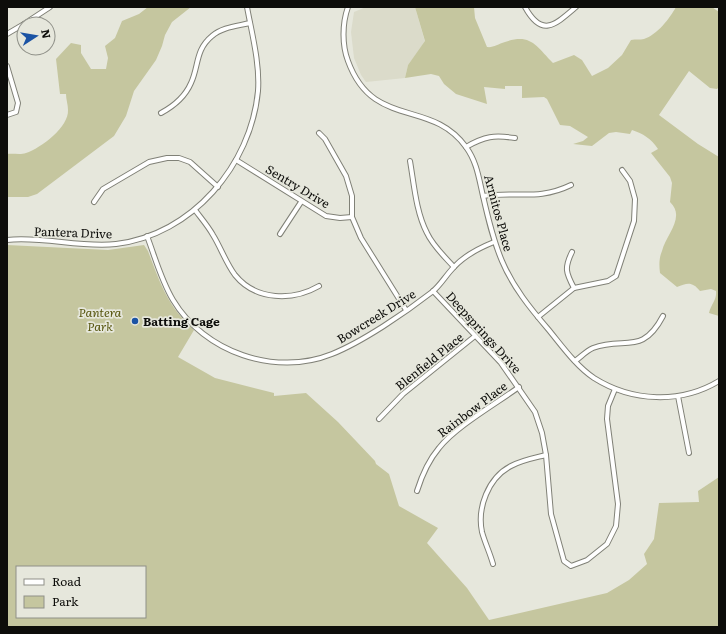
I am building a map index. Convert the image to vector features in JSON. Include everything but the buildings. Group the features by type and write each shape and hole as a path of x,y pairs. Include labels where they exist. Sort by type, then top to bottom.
{"street":[{"path":"36,16 50,7"},
{"name":"Pantera Drive","path":"7,240 105,245 129,242 170,226 195,210 218,187 236,160 250,131 258,89 257,69 247,7"},
{"name":"Armitos Place","path":"348,7 343,35 351,69 359,84 376,101 386,107 429,119 443,125 455,134 466,148 477,170 494,242 511,280 538,317 575,361 593,378 615,389 647,398 678,396 704,390 719,380"},
{"path":"525,7 531,18 545,25 556,24 576,7"},
{"path":"161,113 172,107 185,94 192,82 198,54 212,35 228,28 250,23"},
{"path":"7,34 16,29"},
{"path":"7,66 18,103 16,112 7,115"},
{"path":"319,133 325,139 346,176 352,196 352,217 361,238 406,310"},
{"path":"466,148 480,139 492,136 515,138"},
{"path":"94,202 104,189 149,162 167,158 179,158 190,162 218,187"},
{"name":"Sentry Drive","path":"236,160 301,202 326,216 340,218 352,217"},
{"path":"410,161 420,213 426,233 454,267"},
{"path":"538,317 574,288 608,281 616,276 634,221 635,199 630,181 622,170"},
{"path":"483,196 502,193 542,195 571,185"},
{"path":"280,234 301,202"},
{"path":"195,210 213,234 228,265 236,276 249,287 264,294 278,297 306,294 319,286"},
{"name":"Bowcreek Drive","path":"147,236 164,283 173,301 184,316 210,339 239,354 277,362 295,362 330,355 365,337 433,291 454,267 472,251 494,242"},
{"path":"572,252 567,261 566,274 574,288"},
{"name":"Deepsprings Drive","path":"433,291 501,363 520,387 535,412 542,433 546,455 551,514 564,561 571,566 587,560 607,544 616,526 618,504 607,418 608,406 615,389"},
{"path":"575,361 591,349 607,345 629,344 642,340 656,330 663,316"},
{"name":"Blenfield Place","path":"380,419 403,394 419,380 442,365 475,336"},
{"name":"Rainbow Place","path":"417,491 423,472 439,447 451,435 520,387"},
{"path":"678,396 689,453"},
{"path":"493,564 482,532 481,518 486,493 501,473 510,466 521,461 546,455"}],"shaded area":[{"path":"366,7 415,7 425,42 408,65 405,78 366,82 361,75 354,58 351,32 354,12"}],"green space":[{"path":"148,7 191,7 172,22 165,35 156,60 134,91 126,116 114,136 37,194 28,197 7,197 7,154 24,154 39,147 59,130 67,117 68,108 66,94 60,94 56,59 71,43 81,45 81,53 91,69 106,69 108,58 105,46 115,38 122,21 139,14"},
{"path":"415,7 474,7 475,18 487,47 514,40 527,40 537,47 553,63 574,55 582,60 592,76 608,68 622,55 631,40 644,39 654,34 667,21 676,7 712,7 719,12 719,87 717,89 710,88 689,71 659,115 698,144 719,157 719,316 709,313 716,297 716,291 711,289 700,291 692,284 677,287 660,273 660,256 674,226 676,214 670,202 672,183 670,177 651,153 658,149 653,142 632,130 630,134 616,132 609,133 592,146 573,144 583,141 588,137 570,126 560,125 547,99 544,97 522,98 522,86 505,86 505,89 484,87 487,104 456,94 444,84 439,76 431,74 405,78 408,65 425,41"},
{"name":"Pantera Park","path":"7,245 108,250 144,245 171,303 194,330 178,357 215,378 274,393 274,396 306,393 338,422 375,461 376,464 389,474 399,506 438,528 427,543 467,588 489,620 607,593 629,580 647,564 644,554 654,539 659,503 699,502 698,491 719,477 719,627 7,627"}],"place":[{"name":"Batting Cage","path":"135,321"}]}
